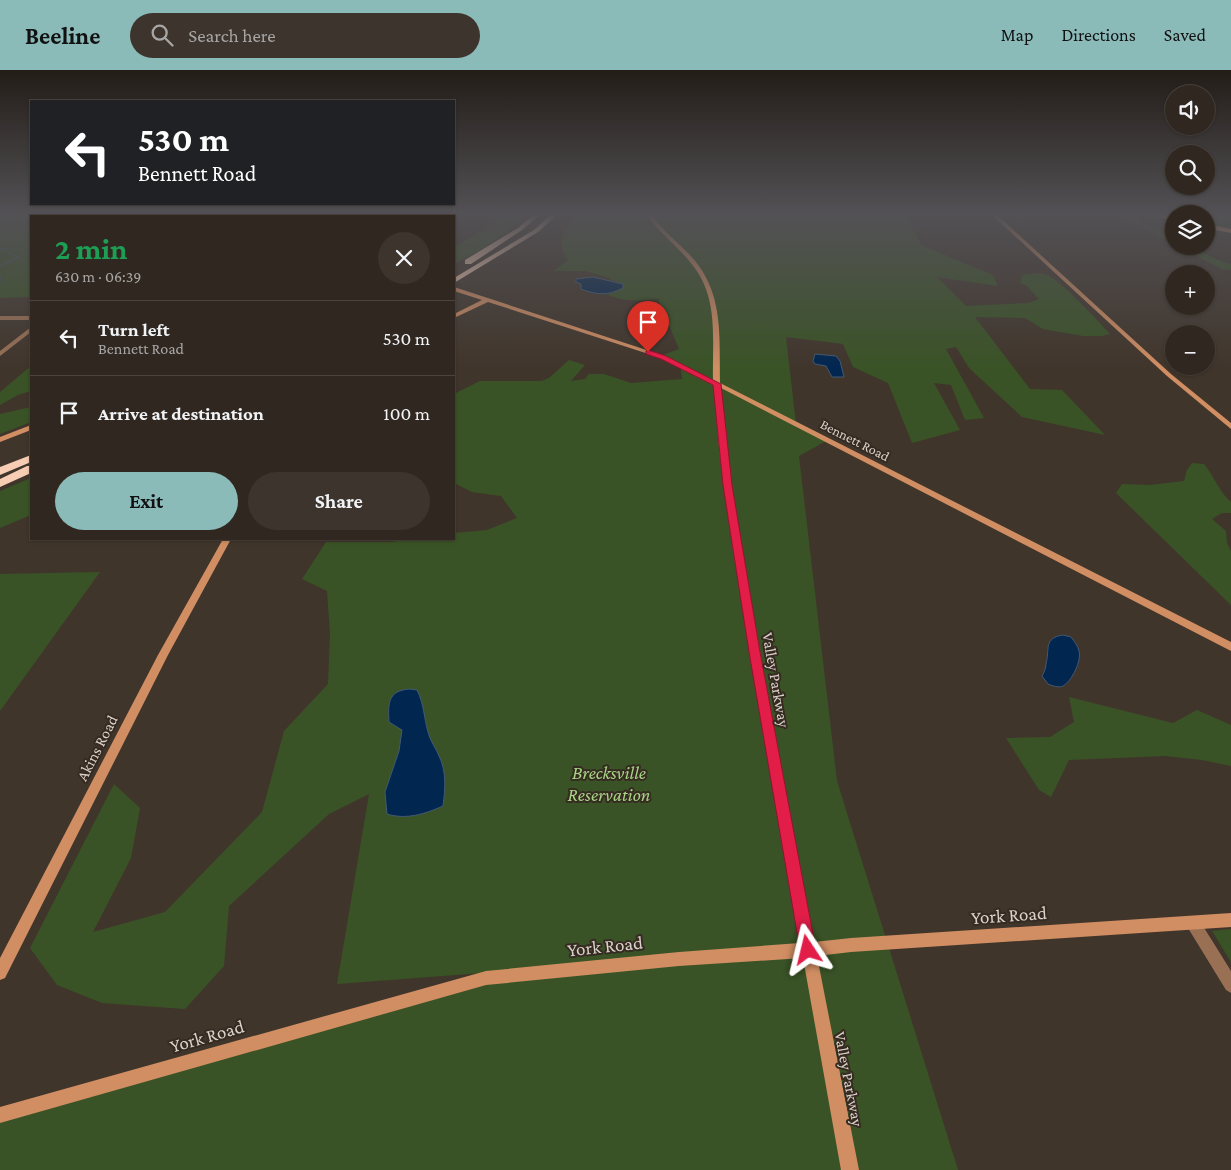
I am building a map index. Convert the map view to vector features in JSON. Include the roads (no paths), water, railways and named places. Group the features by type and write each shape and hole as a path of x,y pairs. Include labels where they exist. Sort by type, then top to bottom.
{"highway":[{"path":"455,280 480,266"},
{"path":"0,471 30,458"},
{"path":"0,483 30,469"}],"street":[{"name":"Valley Parkway","path":"698,266 703,274 717,316 717,384 730,504 754,652 850,1170"},
{"path":"1050,266 1169,375 1231,426"},
{"name":"Bennett Road","path":"455,289 663,357 1231,647"},
{"path":"455,316 487,300"},
{"path":"0,318 30,318"},
{"path":"0,354 30,330"},
{"path":"0,440 30,427"},
{"name":"Akins Road","path":"0,973 163,655 226,540"},
{"name":"York Road","path":"0,1115 486,978 860,944 1231,920"},
{"path":"1193,923 1231,985"}],"water":[{"path":"593,277 623,284 623,288 607,293 597,293 581,289 581,284 576,282 576,279"},
{"path":"815,354 836,356 840,361 844,377 832,377 826,366 815,364 813,361"},
{"path":"1063,635 1071,637 1078,647 1080,655 1078,665 1070,680 1063,686 1058,687 1048,684 1042,676 1046,667 1048,645 1052,639"},
{"path":"409,689 417,690 429,735 442,762 445,781 443,806 422,814 394,816 387,814 385,792 399,751 402,730 389,722 389,704 393,695 397,692"}],"waterway":[{"path":"0,276 0,282"}],"park label":[{"name":"Brecksville Reservation","path":"609,783"}]}
